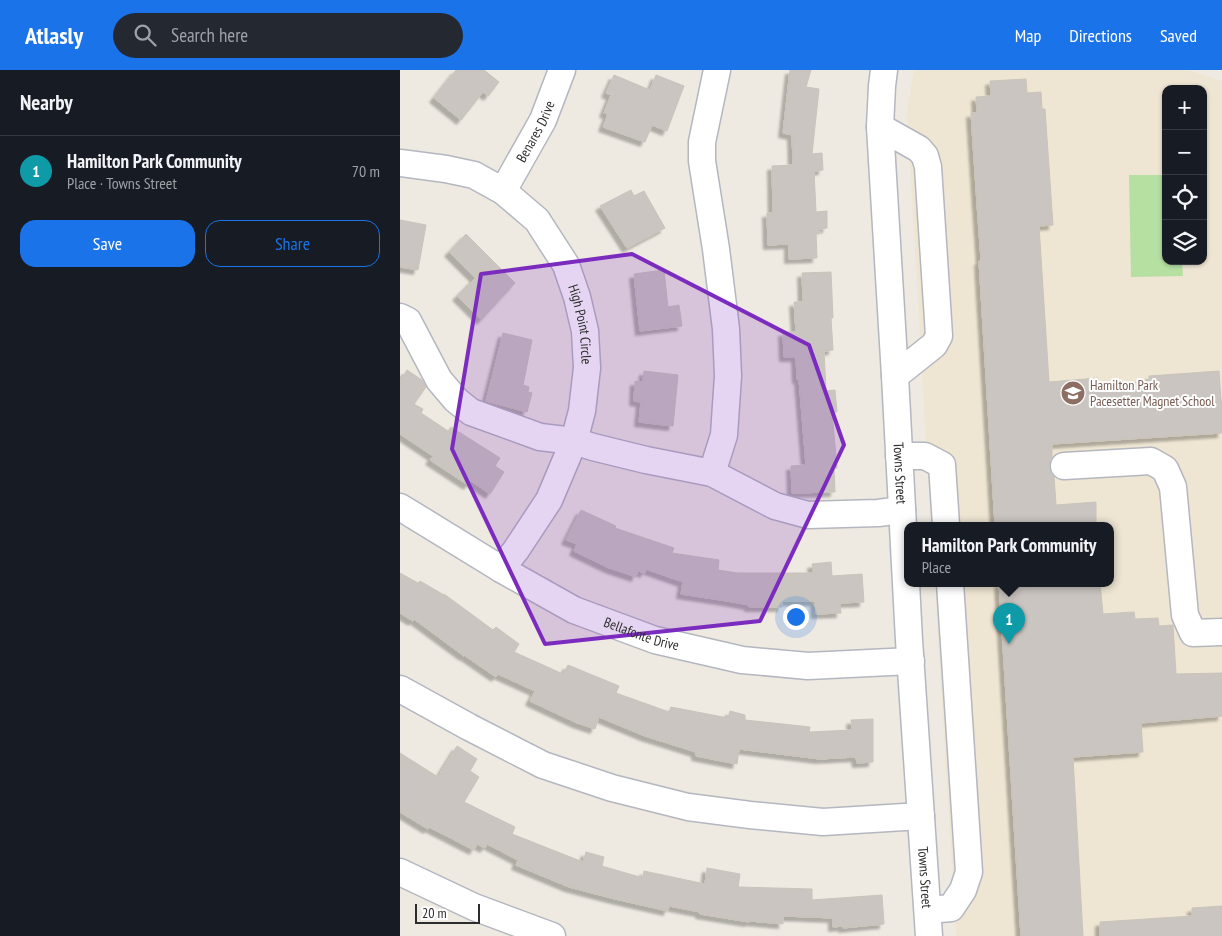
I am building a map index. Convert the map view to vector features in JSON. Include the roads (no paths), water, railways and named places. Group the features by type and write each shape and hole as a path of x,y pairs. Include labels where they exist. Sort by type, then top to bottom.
{"street":[{"name":"Benares Drive","path":"503,191 542,120 562,70"},
{"path":"712,473 724,435 728,376 726,329 702,161 702,142 717,70"},
{"name":"Towns Street","path":"884,70 880,127 904,544"},
{"path":"880,127 919,148 925,156 928,168 939,336 934,345 895,376"},
{"name":"High Point Circle","path":"400,163 474,175 503,191 537,220 566,265 577,297 585,332 587,368 582,411 574,441 549,500 501,569"},
{"path":"400,317 408,321 439,380 456,400 471,412 540,437 574,441 646,460 712,473 775,506 808,515 878,513 902,510"},
{"path":"900,456 925,456 942,465 946,522"},
{"path":"1064,466 1151,461 1164,469 1173,487 1185,615 1193,633 1222,632"},
{"name":"Bellafonte Drive","path":"400,507 501,569 574,610 655,640 742,660 808,666 911,661"},
{"name":"Towns Street","path":"907,587 929,936"},
{"path":"928,910 951,908 964,890 969,872 950,587"},
{"path":"400,689 543,765 612,788 688,807 823,822 921,816"},
{"path":"400,872 474,907 552,936"}],"place":[{"name":"Hamilton Park Pacesetter Magnet School","path":"1073,393"},
{"name":"Hamilton Park Community","path":"1009,644"}]}
